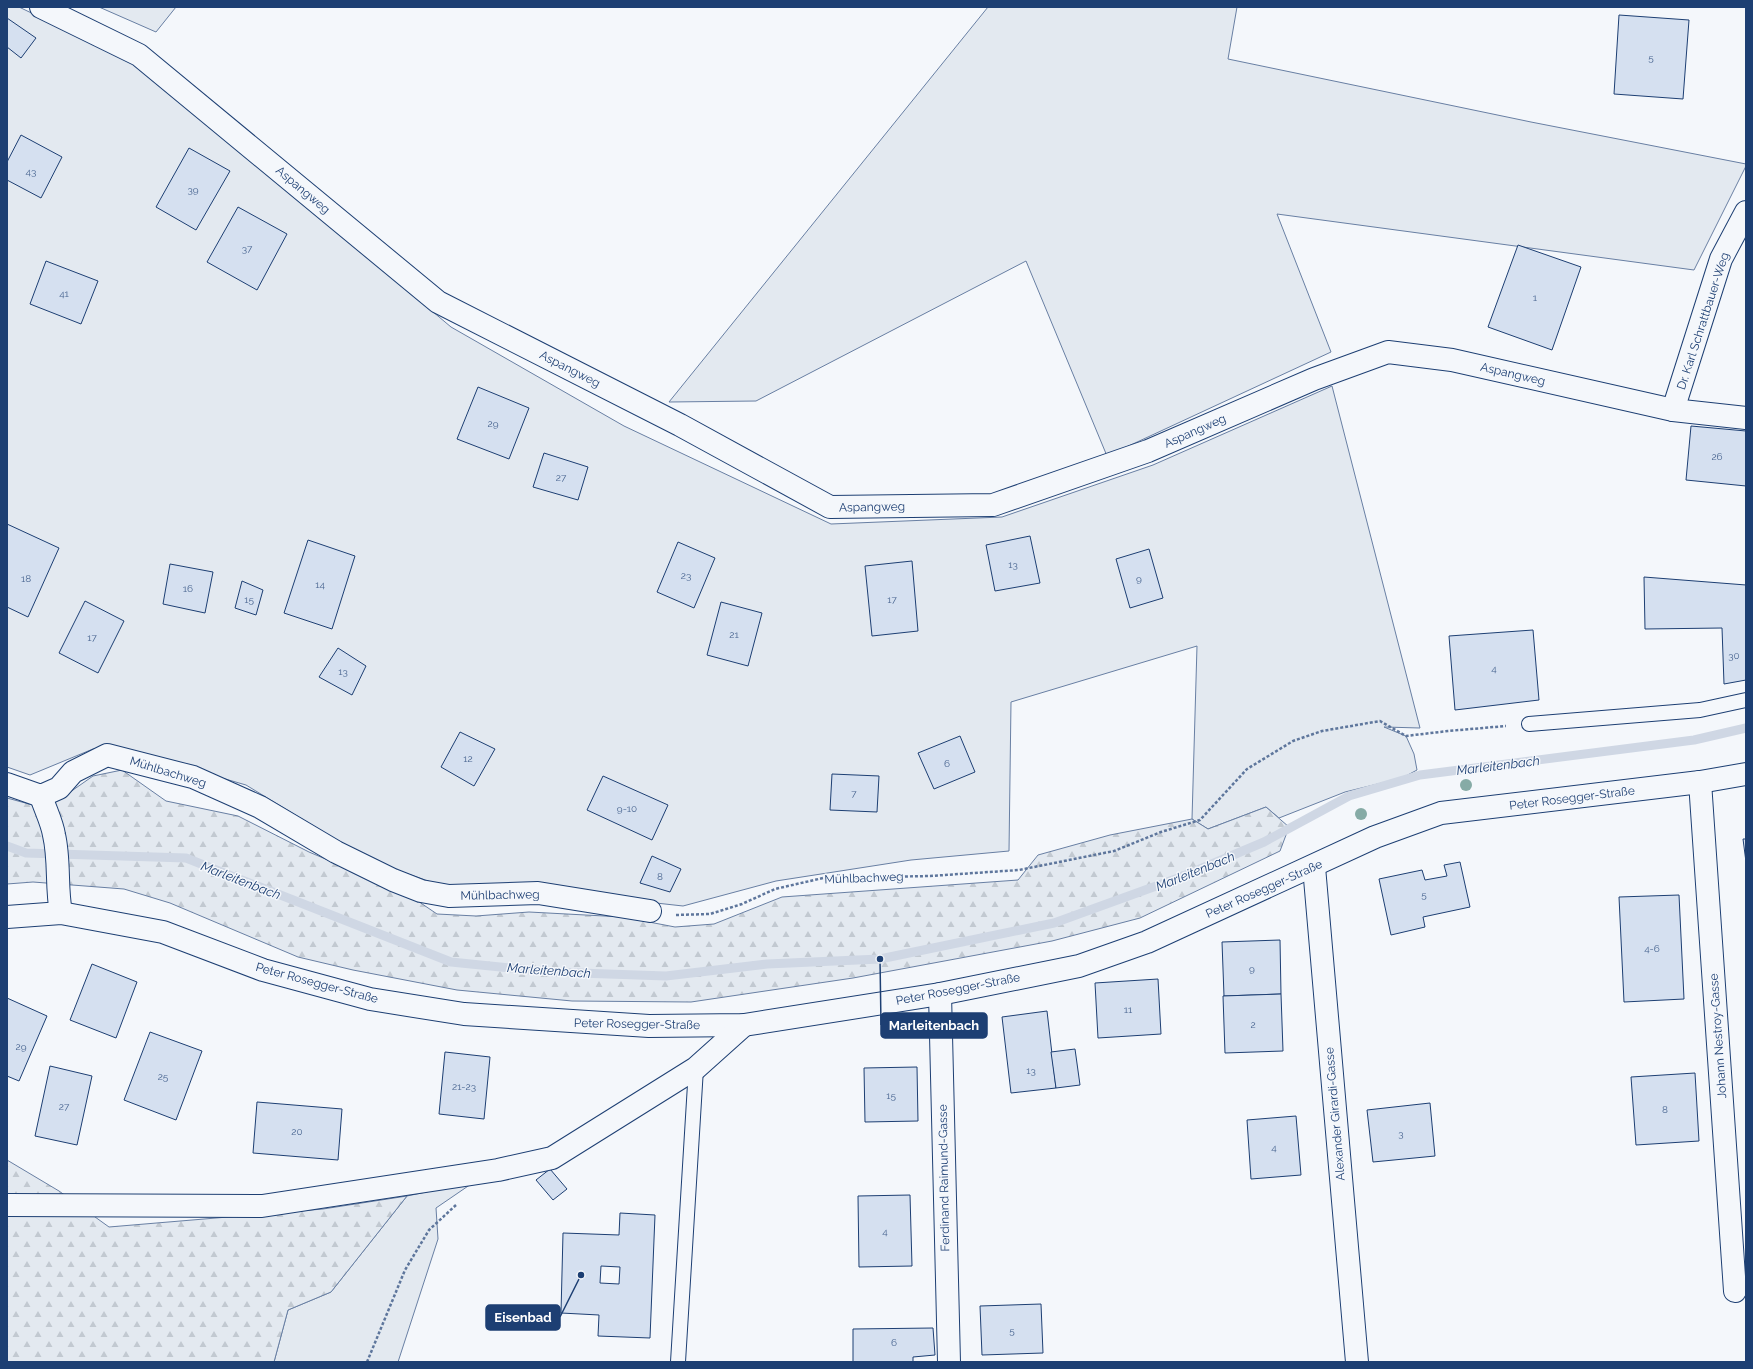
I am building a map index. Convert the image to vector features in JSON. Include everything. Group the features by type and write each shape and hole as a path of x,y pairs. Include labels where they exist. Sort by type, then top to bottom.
{"street":[{"name":"Aspangweg","path":"41,7 139,55 438,302 680,425 830,507 993,505 1148,451 1314,379 1388,352 1452,360 1673,410 1746,418"},
{"name":"Dr. Karl Schrattbauer-Weg","path":"1673,410 1721,259 1746,212"},
{"name":"Mühlbachweg","path":"41,796 59,788 73,772 107,755 192,777 260,807 336,852 393,880 421,891 449,896 538,893 650,911"},
{"name":"Peter Rosegger-Straße","path":"7,917 61,913 162,932 263,970 370,998 464,1014 649,1026 744,1025 940,994 1079,966 1147,942 1314,867 1375,837 1441,813 1700,782 1746,774"},
{"name":"Johann Nestroy-Gasse","path":"1700,782 1735,1291"},
{"path":"7,784 41,796 54,834 57,855 57,894 61,913"},
{"name":"Alexander Girardi-Gasse","path":"1314,867 1357,1362"},
{"name":"Ferdinand Raimund-Gasse","path":"940,994 949,1362"},
{"path":"7,1205 262,1206 498,1170 552,1158 696,1068 744,1025"}],"lane":[{"path":"1529,724 1700,710 1746,700"},
{"path":"678,1362 696,1068"}],"path":[{"name":"Mühlbachweg","path":"650,911 678,915 710,914 742,904 775,889 823,878 930,876 1019,870 1114,851 1161,832 1200,820 1247,769 1293,741 1322,731 1380,721 1406,736 1448,730 1529,724"},
{"path":"367,1362 405,1270 429,1230 460,1202"}],"green space":[{"path":"7,7 19,7 139,65 451,327 624,426 831,524 1002,517 1153,465 1332,386 1420,728 1384,727 1406,736 1414,754 1417,770 1402,778 1345,792 1279,818 1266,807 1208,829 1192,819 1197,646 1011,702 1009,851 911,860 776,881 683,906 512,887 448,888 371,861 246,785 109,747 93,749 30,775 7,767"},
{"path":"99,7 176,7 156,32"},
{"path":"988,7 1237,7 1228,59 1531,122 1746,164 1746,166 1694,270 1277,214 1331,352 1107,456 1026,261 756,401 669,402"},
{"path":"122,770 166,801 238,816 309,852 406,893 437,914 476,916 529,912 623,917 675,927 714,924 782,897 1018,880 1038,855 1110,835 1192,819 1208,829 1266,807 1289,827 1280,851 1140,918 1052,941 853,978 691,1002 572,1001 457,990 353,970 298,957 170,903 124,889 33,882 7,884 7,798 29,804 53,804 93,776"},
{"path":"7,1160 59,1191 109,1227 323,1209 407,1196 331,1292 288,1310 274,1362 7,1362"},
{"path":"474,1182 436,1208 438,1239 398,1362 274,1362 288,1310 331,1292 407,1196"}],"building":[{"path":"1619,15 1689,20 1683,99 1614,94"},
{"path":"7,18 36,38 21,58 7,47"},
{"path":"21,135 62,157 41,198 7,180 7,162"},
{"path":"189,148 230,171 196,230 156,207"},
{"path":"238,207 287,234 257,290 207,262"},
{"path":"1518,245 1581,267 1552,350 1488,327"},
{"path":"46,261 98,281 81,324 30,304"},
{"path":"478,387 529,408 509,459 457,439"},
{"path":"1691,426 1746,431 1746,486 1686,480"},
{"path":"544,453 588,467 578,500 533,487"},
{"path":"7,524 59,548 28,617 7,607"},
{"path":"1030,536 1040,583 995,591 986,545"},
{"path":"308,540 355,556 332,629 284,613"},
{"path":"678,542 715,558 694,608 657,592"},
{"path":"1149,549 1163,598 1130,608 1116,559"},
{"path":"912,561 918,631 872,636 865,566"},
{"path":"170,564 213,572 205,613 163,604"},
{"path":"1644,577 1746,585 1746,680 1724,684 1722,628 1645,629"},
{"path":"242,581 263,590 256,615 235,608"},
{"path":"85,601 124,621 98,673 59,653"},
{"path":"721,602 762,613 748,666 707,655"},
{"path":"1533,630 1539,700 1455,710 1449,636"},
{"path":"338,648 366,666 352,695 319,677"},
{"path":"460,732 495,749 474,786 441,767"},
{"path":"960,736 975,772 934,789 918,753"},
{"path":"832,774 879,776 877,812 830,810"},
{"path":"603,776 668,805 652,840 587,810"},
{"path":"1743,839 1746,839 1746,862"},
{"path":"652,856 681,869 670,892 640,883"},
{"path":"1460,862 1470,907 1423,917 1425,927 1391,935 1379,879 1422,870 1425,880 1447,876 1444,865"},
{"path":"1679,895 1684,999 1624,1002 1619,897"},
{"path":"1280,940 1281,994 1224,996 1222,942"},
{"path":"92,964 137,982 116,1038 70,1020"},
{"path":"1158,979 1161,1034 1098,1038 1095,983"},
{"path":"1281,994 1283,1051 1225,1053 1223,996"},
{"path":"7,998 47,1016 19,1081 7,1076"},
{"path":"1047,1011 1056,1088 1011,1093 1002,1017"},
{"path":"150,1032 202,1051 176,1120 124,1100"},
{"path":"1075,1049 1080,1085 1056,1088 1051,1052"},
{"path":"445,1052 490,1057 484,1119 439,1114"},
{"path":"50,1066 92,1076 77,1145 35,1136"},
{"path":"917,1067 918,1121 865,1122 864,1068"},
{"path":"1695,1073 1699,1141 1636,1145 1631,1077"},
{"path":"257,1102 342,1109 338,1160 253,1153"},
{"path":"1430,1103 1435,1156 1373,1162 1367,1110"},
{"path":"1296,1116 1301,1175 1251,1179 1247,1120"},
{"path":"550,1169 567,1189 553,1200 536,1180"},
{"path":"910,1195 912,1266 859,1267 858,1196"},
{"path":"620,1213 655,1215 650,1338 598,1336 599,1315 561,1313 563,1233 619,1235","holes":["601,1266 620,1267 619,1284 600,1283"]},
{"path":"1041,1304 1043,1353 982,1355 980,1306"},
{"path":"933,1328 935,1355 913,1357 913,1362 853,1362 853,1329"}],"waterway":[{"name":"Marleitenbach","path":"7,846 26,853 186,858 451,962 550,972 666,976 767,964 880,959 1054,923 1181,877 1264,842 1349,796 1420,775 1694,740 1746,728"}],"place":[{"name":"Marleitenbach","path":"880,959"},
{"name":"Eisenbad","path":"581,1275"}]}
